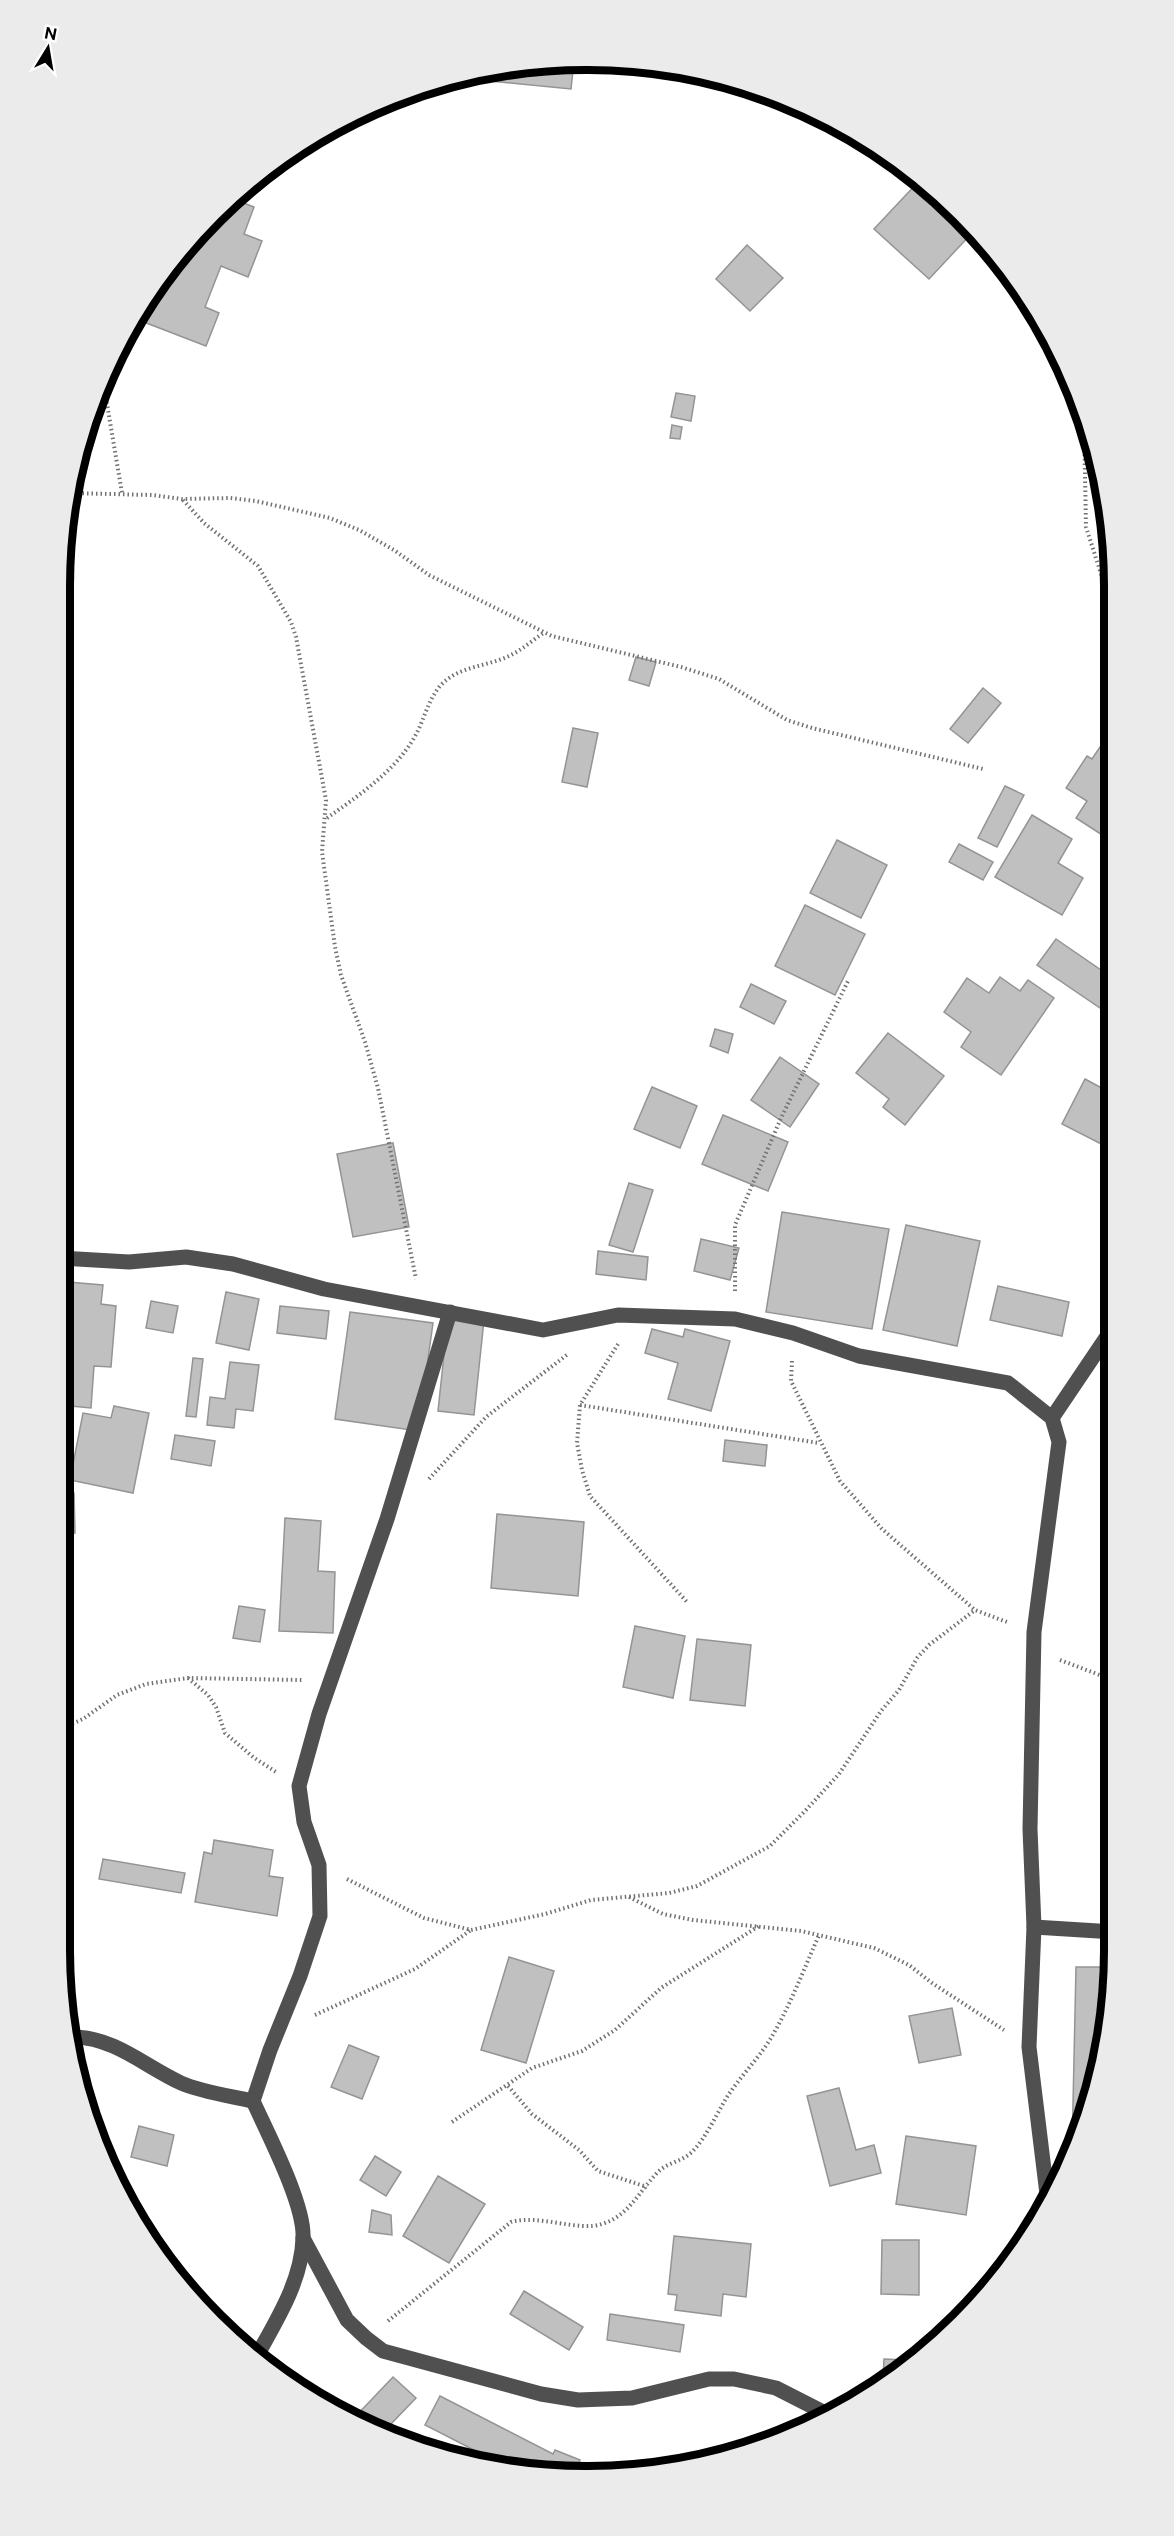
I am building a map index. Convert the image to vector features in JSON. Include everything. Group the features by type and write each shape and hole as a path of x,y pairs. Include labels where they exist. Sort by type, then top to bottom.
{"street":[{"path":"70,1259 129,1262 186,1257 233,1264 324,1289 543,1330 618,1315 735,1319 793,1334 859,1356 1008,1383 1052,1418 1059,1443 1035,1640 1030,1829 1034,1927 1029,2047 1046,2185"},
{"path":"261,2349 291,2289 303,2238 300,2212 253,2101 320,1916 319,1865 304,1822 299,1786 330,1681 387,1519 450,1312"},
{"path":"1052,1418 1104,1341"},
{"path":"1034,1927 1104,1931"},
{"path":"78,2037 98,2040 130,2054 182,2084 253,2101"},
{"path":"303,2238 347,2320 384,2351 541,2394 578,2400 632,2398 709,2379 735,2379 776,2388 819,2410"}],"path":[{"path":"106,399 122,493"},
{"path":"1084,448 1086,527 1104,582"},
{"path":"79,493 122,493 182,499 231,498 256,501 330,518 359,530 394,550 429,575 552,636 681,667 719,679 787,720 812,728 983,769"},
{"path":"182,499 204,523 258,566 291,622 307,692 309,714 326,800 322,852 334,947 378,1088 421,1306"},
{"path":"326,819 363,793 413,741 423,714 441,684 461,672 509,656 545,632"},
{"path":"735,1319 735,1225 781,1118 849,980"},
{"path":"636,1315 580,1405 577,1443 590,1496 688,1603"},
{"path":"793,1334 791,1381 819,1443 840,1481 882,1529 975,1610 1035,1640 1070,1665 1104,1677"},
{"path":"422,1485 486,1417 571,1352"},
{"path":"580,1405 819,1443"},
{"path":"277,2034 415,1969 471,1930 545,1914 591,1900 669,1893 697,1886 770,1846 839,1774 928,1645 975,1610"},
{"path":"70,1725 83,1719 117,1695 146,1684 188,1678 330,1681"},
{"path":"188,1678 208,1695 216,1707 225,1733 234,1743 299,1786"},
{"path":"319,1865 424,1918 471,1930"},
{"path":"628,1896 663,1914 693,1920 760,1926 819,1935 873,1948 901,1960 1029,2047"},
{"path":"452,2122 532,2068 556,2062 591,2046 615,2030 661,1988 760,1926"},
{"path":"366,2338 511,2222 534,2220 592,2226 603,2224 633,2203 658,2172 668,2165 681,2161 693,2151 734,2087 770,2040 819,1935"},
{"path":"508,2086 532,2114 579,2150 598,2171 647,2187"}],"building":[{"path":"573,71 571,89 484,80"},
{"path":"913,187 967,238 929,279 874,229"},
{"path":"242,203 254,207 244,234 262,241 248,277 221,266 205,307 219,313 206,346 144,322 177,273 199,246"},
{"path":"747,245 783,278 750,311 716,279"},
{"path":"676,393 695,396 691,421 671,417"},
{"path":"672,425 682,427 680,439 670,438"},
{"path":"636,657 656,662 649,686 629,680"},
{"path":"983,688 1001,703 968,743 950,729"},
{"path":"573,728 598,733 587,787 562,782"},
{"path":"1104,741 1104,836 1076,818 1087,801 1066,788 1087,756 1092,759"},
{"path":"1005,786 1024,795 997,847 978,838"},
{"path":"1032,815 1072,839 1058,863 1083,878 1062,915 995,877"},
{"path":"837,840 887,865 861,918 810,893"},
{"path":"959,844 993,862 983,880 949,862"},
{"path":"805,905 865,934 835,995 775,966"},
{"path":"1056,939 1104,972 1104,1003 1100,1008 1037,965"},
{"path":"1000,977 1020,991 1028,980 1054,998 1001,1075 961,1047 971,1032 944,1012 967,978 989,993"},
{"path":"751,984 786,1001 774,1024 740,1007"},
{"path":"715,1029 733,1034 728,1053 710,1046"},
{"path":"888,1033 944,1076 905,1125 883,1107 889,1099 856,1073"},
{"path":"780,1057 819,1084 790,1127 751,1100"},
{"path":"1085,1079 1104,1089 1104,1145 1062,1124"},
{"path":"652,1087 697,1106 680,1148 634,1129"},
{"path":"723,1115 788,1142 768,1191 702,1164"},
{"path":"393,1143 409,1227 353,1237 337,1154"},
{"path":"629,1183 653,1190 633,1252 609,1245"},
{"path":"782,1212 889,1229 872,1329 766,1312"},
{"path":"906,1225 980,1241 957,1346 883,1330"},
{"path":"701,1239 739,1248 730,1280 694,1271"},
{"path":"598,1251 648,1257 646,1280 596,1274"},
{"path":"70,1282 103,1285 101,1304 116,1306 111,1367 94,1366 91,1408 70,1406"},
{"path":"998,1286 1069,1302 1062,1336 990,1320"},
{"path":"226,1292 259,1299 249,1350 216,1343"},
{"path":"151,1301 178,1306 173,1333 146,1328"},
{"path":"280,1306 329,1311 326,1339 277,1333"},
{"path":"350,1312 433,1323 418,1431 335,1419"},
{"path":"448,1317 484,1320 474,1415 438,1411"},
{"path":"652,1329 683,1337 685,1329 730,1341 711,1411 668,1399 678,1363 645,1353"},
{"path":"193,1358 203,1359 196,1417 186,1416"},
{"path":"230,1362 259,1365 253,1411 236,1409 234,1428 207,1425 210,1397 225,1399"},
{"path":"114,1406 149,1413 133,1493 70,1480 83,1413 111,1418"},
{"path":"175,1435 215,1441 211,1466 171,1459"},
{"path":"725,1440 767,1445 765,1466 723,1461"},
{"path":"70,1493 74,1493 75,1533 70,1533"},
{"path":"497,1514 584,1522 578,1596 491,1588"},
{"path":"285,1518 321,1521 318,1571 335,1572 333,1633 279,1631"},
{"path":"239,1606 265,1610 260,1642 233,1638"},
{"path":"635,1626 685,1636 673,1698 623,1687"},
{"path":"697,1639 751,1645 745,1706 690,1700"},
{"path":"214,1840 273,1850 269,1876 283,1878 277,1916 195,1902 204,1852 212,1854"},
{"path":"103,1859 185,1873 181,1893 99,1879"},
{"path":"509,1957 554,1971 526,2063 481,2050"},
{"path":"1076,1967 1103,1967 1094,2050 1073,2124"},
{"path":"952,2008 961,2055 919,2063 909,2016"},
{"path":"349,2045 379,2057 362,2099 331,2087"},
{"path":"839,2088 856,2150 874,2145 881,2173 830,2186 807,2096"},
{"path":"139,2126 174,2135 167,2166 131,2157"},
{"path":"906,2136 976,2146 966,2215 896,2204"},
{"path":"375,2156 401,2172 386,2196 360,2180"},
{"path":"438,2176 485,2204 449,2263 403,2236"},
{"path":"372,2210 391,2215 392,2235 369,2232"},
{"path":"674,2236 751,2244 746,2297 723,2294 721,2316 675,2310 677,2295 668,2294"},
{"path":"882,2240 919,2240 919,2295 881,2294"},
{"path":"524,2291 583,2327 569,2350 510,2314"},
{"path":"610,2314 684,2325 680,2352 607,2340"},
{"path":"884,2359 900,2360 883,2371"},
{"path":"393,2377 416,2398 389,2426 360,2412"},
{"path":"440,2396 553,2454 555,2450 580,2460 578,2465 486,2456 425,2425"}]}
